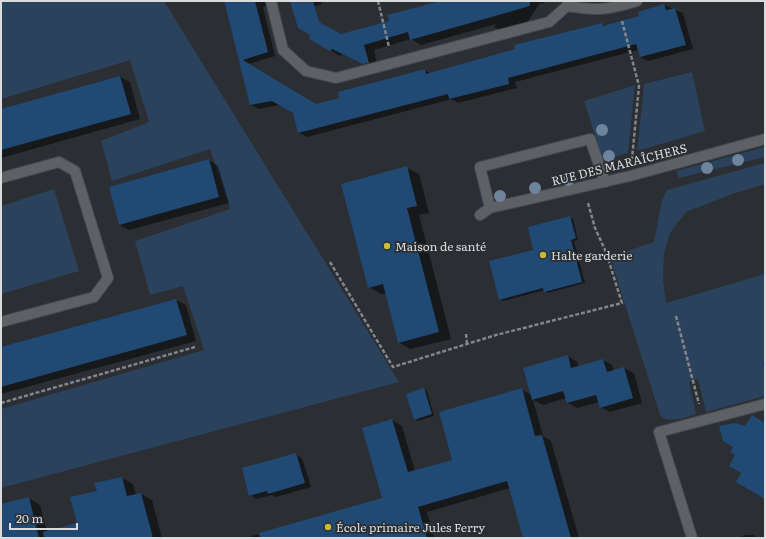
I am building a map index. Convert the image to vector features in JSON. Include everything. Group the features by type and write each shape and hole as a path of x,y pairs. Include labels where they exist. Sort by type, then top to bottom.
{"street":[{"path":"271,1 283,50 306,71 336,78 549,22 568,4 593,10 618,7 637,1"},
{"path":"490,208 480,167 590,139 605,182"},
{"name":"RUE DES MARAÎCHERS","path":"480,215 490,208 630,176 765,139"},
{"path":"1,178 59,162 75,171 108,278 94,297 1,322"},
{"path":"692,538 659,432 765,404"}],"path":[{"path":"378,1 393,63"},
{"path":"618,7 639,86 630,176"},
{"path":"330,262 393,367 496,335 622,303 606,252 595,228 588,202"},
{"path":"676,316 703,420"},
{"path":"466,334 467,344"},
{"path":"1,403 195,347"}],"shaded area":[{"path":"1,1 164,1 399,382 1,488 1,409 204,350 183,286 150,295 135,241 230,209 210,149 112,181 101,141 149,122 130,60 1,99"},
{"path":"692,72 705,131 637,151 644,84"},
{"path":"635,85 628,153 603,160 584,101"},
{"path":"765,147 765,157 679,178 676,171"},
{"path":"765,163 765,184 735,193 686,212 670,233 664,253 663,279 666,303 765,274 765,362 763,363 765,372 765,396 706,412 698,379 689,382 696,414 672,420 663,418 660,415 610,257 654,242 662,200 667,190"},
{"path":"54,189 79,271 1,294 1,206"}],"building":[{"path":"224,1 255,1 268,52 243,60 316,104 339,98 338,92 425,69 426,74 515,49 514,45 602,23 603,26 639,16 638,12 664,4 666,10 675,8 686,45 640,57 636,44 508,78 509,84 449,99 448,94 298,133 293,113 272,101 250,105"},
{"path":"290,1 313,1 319,22 341,34 389,21 387,15 441,1 530,1 530,6 410,40 408,32 364,45 369,63 363,64 332,49 330,51 309,39 310,35 298,28"},
{"path":"120,76 131,114 1,150 1,109"},
{"path":"209,159 219,197 119,225 109,187"},
{"name":"Maison de santé","path":"407,166 417,206 407,208 439,332 398,343 383,284 368,288 341,184"},
{"name":"Halte garderie","path":"570,216 576,238 571,240 582,282 544,292 543,288 499,300 489,261 533,250 528,227"},
{"path":"176,299 187,335 1,387 1,347"},
{"path":"568,355 571,368 603,359 607,372 624,367 633,398 600,408 596,395 567,403 563,391 532,400 523,368"},
{"path":"424,388 432,414 414,420 406,394"},
{"path":"522,388 535,436 542,435 571,538 523,538 507,481 418,507 427,538 260,538 259,533 382,498 362,428 392,419 408,472 452,460 439,412"},
{"path":"752,415 765,423 765,499 736,482 741,473 729,466 735,455 730,452 733,447 723,441 719,426 735,423 745,426"},
{"path":"296,453 305,483 268,494 267,491 249,496 242,468"},
{"path":"122,477 127,496 141,493 153,538 44,538 43,532 77,523 70,497 97,491 94,483"},
{"path":"29,497 39,538 1,538 1,504"}],"place":[{"name":"Maison de santé","path":"387,246"},
{"name":"Halte garderie","path":"543,255"},
{"name":"École primaire Jules Ferry","path":"328,527"}]}
